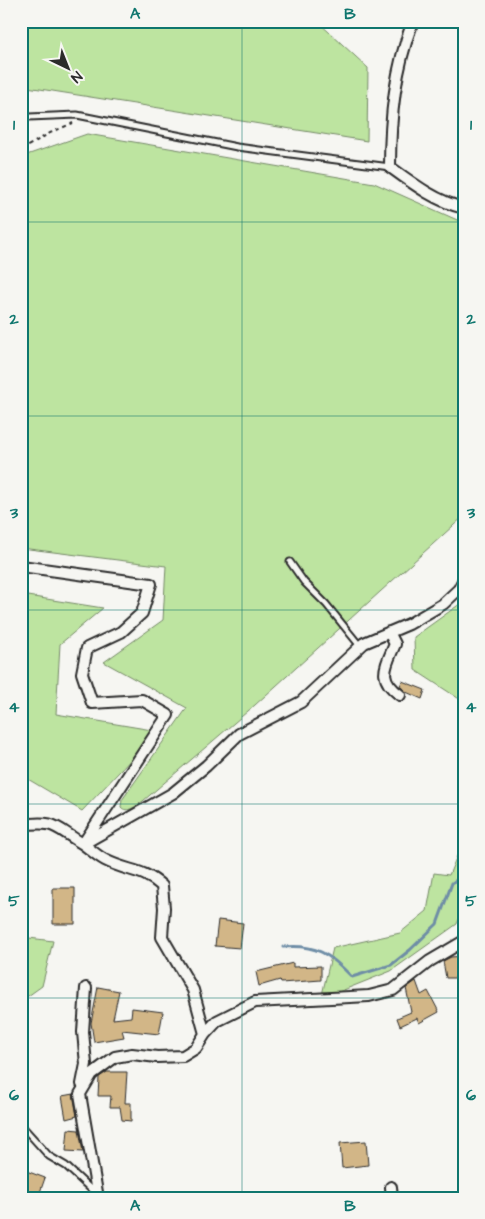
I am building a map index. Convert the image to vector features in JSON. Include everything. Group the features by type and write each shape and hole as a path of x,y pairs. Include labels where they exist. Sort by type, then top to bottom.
{"street":[{"path":"413,21 404,47 392,105 390,167 414,184 443,200 464,208"},
{"path":"21,566 151,584 142,613 121,632 87,648 82,673 92,703 142,700 168,715 83,844"},
{"path":"83,844 173,793 239,734 301,702 360,646 409,624 442,604 459,589 464,579"},
{"path":"389,632 394,644 387,664 386,684 400,695"},
{"path":"21,826 44,822 53,824 105,860 140,870 150,875 162,886 164,908 162,938 193,990 204,1034"},
{"path":"80,1094 92,1074 115,1057 132,1054 157,1057 183,1056 196,1048 204,1034 217,1021 255,1002 369,996 393,990 430,961 464,941"},
{"path":"86,988 83,1032 86,1064 80,1094 98,1197"},
{"path":"391,1187 392,1198"}],"lane":[{"path":"29,117 77,115 237,147 390,167"},
{"path":"290,562 304,582 326,604 360,646"},
{"path":"23,1127 49,1156 66,1166 98,1197"}],"path":[{"path":"21,150 50,133 87,117"}],"green space":[{"path":"21,21 317,21 368,68 367,141 21,86"},
{"path":"87,134 374,183 464,223 464,516 255,705 143,801 132,809 126,810 121,807 122,800 187,708 104,662 163,620 166,566 21,548 21,157"},
{"path":"21,595 103,608 60,644 56,714 158,731 82,811 21,775"},
{"path":"464,601 464,702 415,670 414,637"},
{"path":"464,839 464,906 457,924 391,971 321,999 333,948 400,933 427,911 434,873 449,875"},
{"path":"21,937 53,941 42,986 21,1001"}],"building":[{"path":"402,681 425,690 422,699 406,692 400,686"},
{"path":"53,888 75,888 75,924 53,924"},
{"path":"218,920 243,923 240,948 215,946"},
{"path":"464,956 464,978 446,978 443,961 451,957"},
{"path":"293,963 293,967 321,966 321,980 281,983 280,980 259,986 256,972"},
{"path":"416,981 421,995 428,991 439,1012 419,1023 417,1018 400,1026 397,1018 411,1012 406,988"},
{"path":"98,987 119,991 113,1019 131,1017 132,1008 163,1012 159,1034 122,1030 124,1037 94,1042 91,1023"},
{"path":"107,1072 127,1072 125,1103 131,1103 131,1121 122,1120 120,1107 110,1107 111,1096 98,1096 99,1077"},
{"path":"73,1094 77,1116 66,1119 62,1096"},
{"path":"68,1129 79,1130 83,1152 66,1151"},
{"path":"366,1141 368,1165 342,1168 340,1143"},
{"path":"21,1169 45,1178 38,1198 21,1198"}],"waterway":[{"path":"283,947 305,947 322,952 337,962 352,977 391,965 437,924 452,883 464,875"}]}
